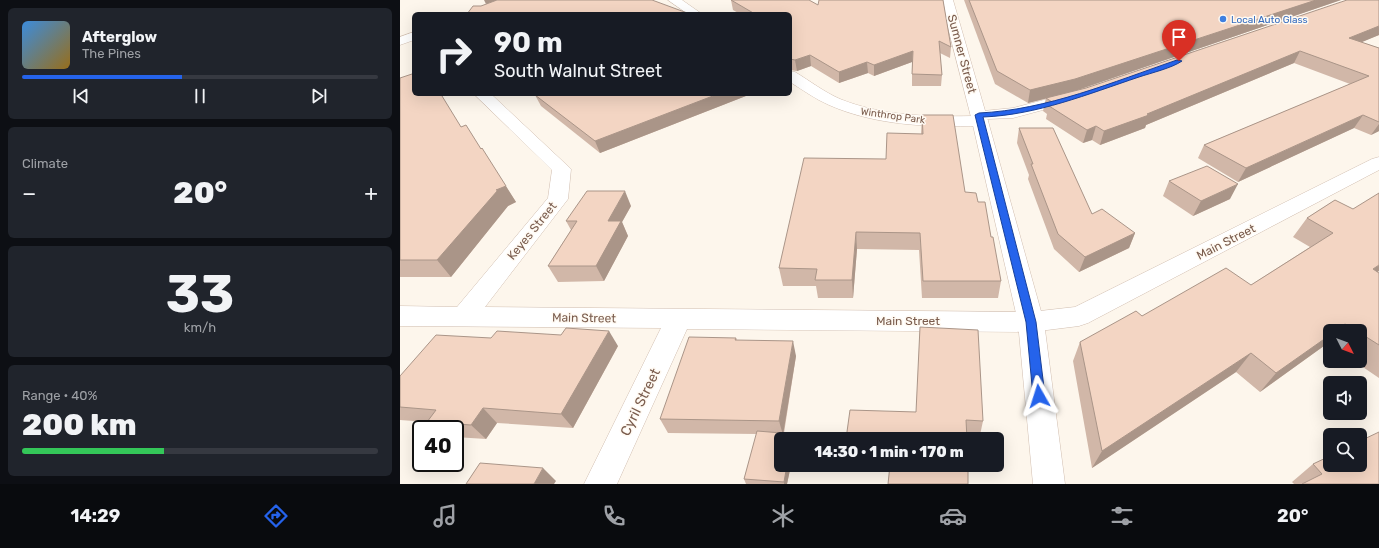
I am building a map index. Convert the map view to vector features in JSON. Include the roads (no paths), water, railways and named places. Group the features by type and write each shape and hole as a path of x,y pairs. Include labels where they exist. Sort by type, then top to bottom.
{"street":[{"path":"674,0 693,12"},
{"name":"Sumner Street","path":"947,0 980,118 1031,322 1049,484"},
{"path":"400,41 412,37"},
{"name":"Winthrop Park","path":"792,76 834,102 863,111 925,120 980,118 1024,111 1090,92"},
{"name":"Keyes Street","path":"464,316 558,199 562,169 484,96"},
{"name":"Main Street","path":"400,316 1031,322 1079,316 1379,163"},
{"name":"Cyril Street","path":"600,484 679,319"}],"place":[{"name":"Local Auto Glass","path":"1223,19"}]}
